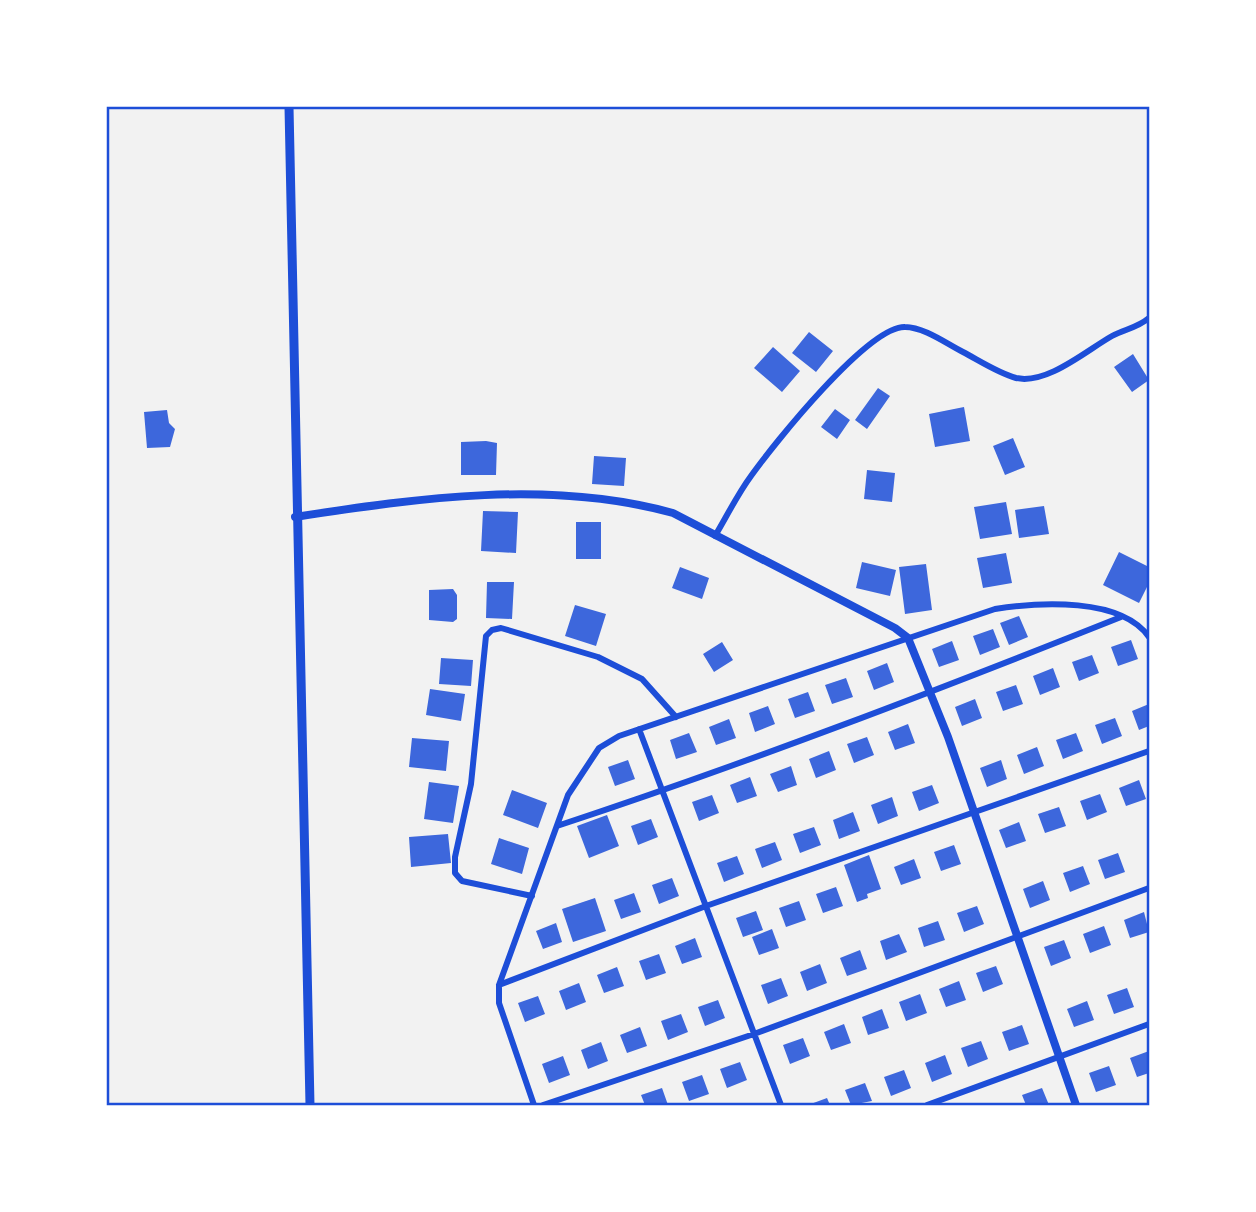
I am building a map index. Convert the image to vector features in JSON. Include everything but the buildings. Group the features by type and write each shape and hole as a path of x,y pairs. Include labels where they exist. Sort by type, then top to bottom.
{"main road":[{"path":"289,112 295,517 310,1105"}],"street":[{"path":"289,112 296,107"},
{"path":"715,536 750,477 806,407 850,362 888,332 905,327 929,334 995,369 1017,378 1029,378 1076,360 1113,335 1138,327 1149,318"},
{"path":"295,517 418,498 549,494 633,502 673,513 895,628 908,638 930,693 1076,1105"},
{"path":"534,1105 499,1003 499,985 568,795 599,748 639,729 995,609 1018,606 1084,606 1123,616 1141,625 1149,637"},
{"path":"557,826 662,791 930,693 1123,616"},
{"path":"532,896 462,881 455,873 455,857 471,784 486,636 492,630 501,628 598,657 642,679 676,717"},
{"path":"639,729 781,1105"},
{"path":"499,985 706,906 1149,751"},
{"path":"543,1105 754,1034 1149,888"},
{"path":"927,1105 1149,1024"}]}
